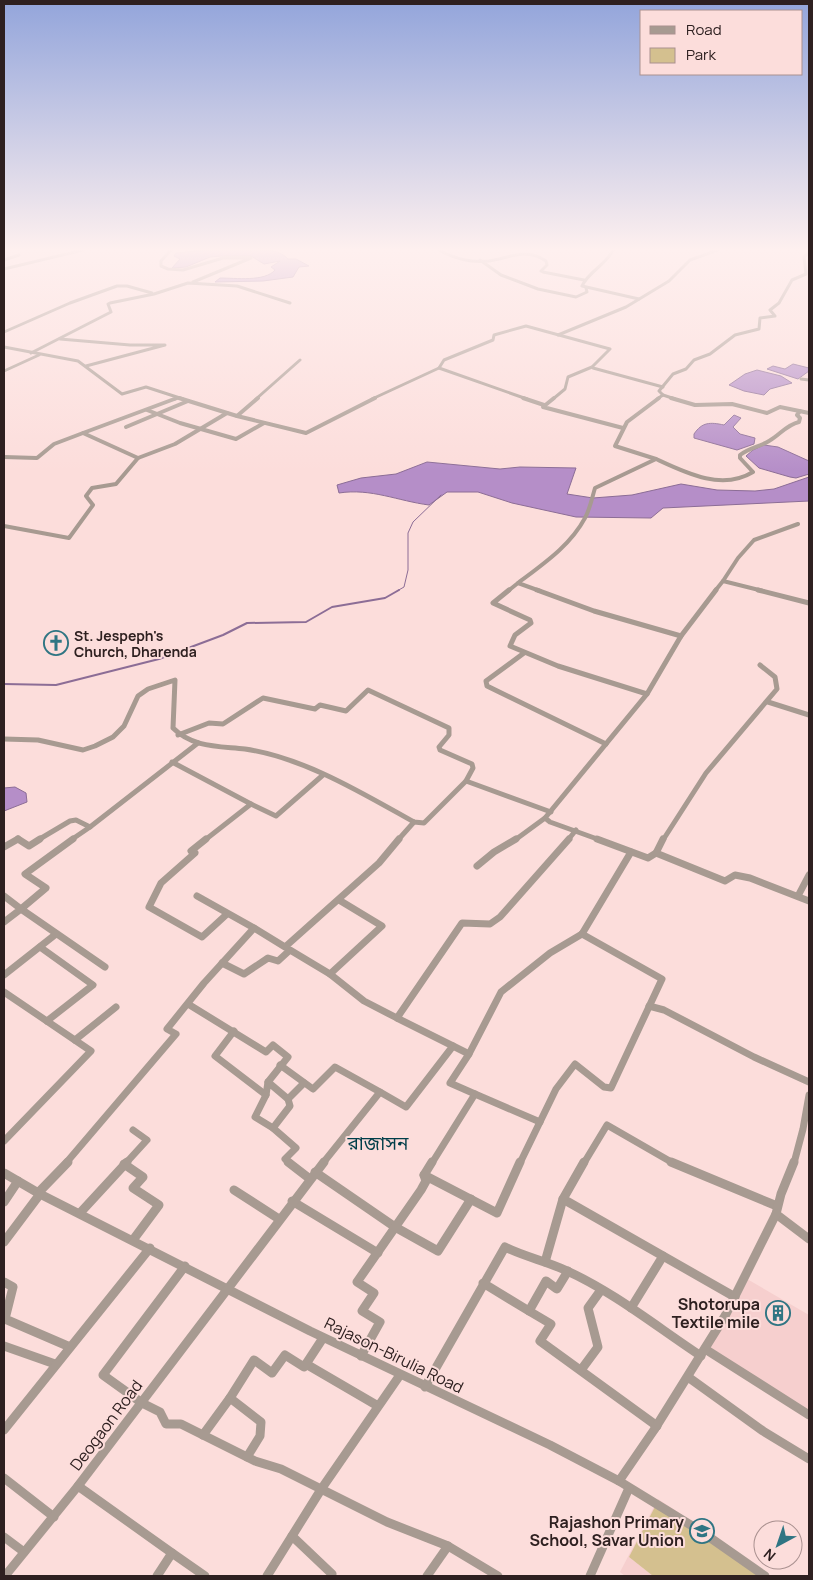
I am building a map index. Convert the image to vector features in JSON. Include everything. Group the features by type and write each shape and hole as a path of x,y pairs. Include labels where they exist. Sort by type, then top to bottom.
{"street":[{"path":"4,332 23,324"},
{"path":"29,353 89,324"},
{"path":"558,334 587,324"},
{"path":"759,324 758,329 731,336 727,340 729,341 710,354 696,358 686,369 673,374 659,391 663,395 695,405 732,404 768,413 780,408 809,412"},
{"path":"439,368 439,365 444,360 493,340 494,335 500,332 526,326 609,348 593,368 568,377 565,389 544,406"},
{"path":"60,339 130,345 165,345 86,366"},
{"path":"4,347 29,353 72,359 86,366 122,394 146,386 226,413 306,433 414,378 439,368 544,406 624,428"},
{"path":"4,371 41,354"},
{"path":"237,416 300,360"},
{"path":"593,368 663,387"},
{"path":"801,379 809,380"},
{"path":"663,395 633,415 616,438 616,448 656,459 690,474 727,481 745,477 753,472 740,458 740,455 749,448 769,441 790,424 799,422 800,418 797,415 800,411"},
{"path":"4,457 33,460 54,444 177,398"},
{"path":"126,427 188,401"},
{"path":"147,410 197,428 203,428 236,439 264,423"},
{"path":"4,526 69,538 93,505 86,496 92,488 116,484 138,458 175,444 226,413"},
{"path":"84,433 138,458"},
{"path":"647,694 591,678 524,653 509,644 515,635 531,623 530,620 493,603 563,548 586,517 595,488 656,459"},
{"path":"477,866 492,853 501,847 507,846 551,812 647,694 681,636 738,558 754,540 798,524"},
{"path":"723,581 809,603"},
{"path":"518,583 594,611 681,636"},
{"path":"524,653 491,676 486,681 487,686 606,744"},
{"path":"545,818 550,822 648,858 656,853 681,808 777,689 775,677 760,665"},
{"path":"4,739 38,740 83,750 95,746 113,737 124,726 138,696 148,689 175,680 173,728 178,735 198,743 253,751 305,766 414,822 424,823 435,815 466,781 473,768 472,764 440,750 438,747 449,735 450,728 368,690 346,711 320,705 315,709 263,698 223,724 209,723 178,735"},
{"path":"768,702 809,716"},
{"path":"4,922 46,888 25,874 90,827 198,743"},
{"path":"172,762 276,816 323,775"},
{"path":"466,781 551,812"},
{"path":"226,914 202,937 150,907 153,893 170,873 195,853 191,851 251,804"},
{"path":"4,847 18,839 29,846 70,821 76,820 90,827"},
{"path":"222,963 244,974 268,958 278,961 288,948 379,863 414,822"},
{"path":"397,1018 462,923 490,924 500,917 560,853 576,830"},
{"path":"540,1122 450,1083 469,1054 501,992 550,952 582,934 631,852"},
{"path":"656,853 725,882 735,875 809,901"},
{"path":"798,896 809,876"},
{"path":"4,896 105,967"},
{"path":"197,896 330,974 364,1001 469,1054"},
{"path":"330,974 382,926 339,900"},
{"path":"4,1242 39,1193 176,1034 167,1029 254,928"},
{"path":"4,975 56,934"},
{"path":"424,1175 497,1213 540,1122 549,1098 572,1065 580,1067 604,1087 611,1088 662,979 582,934"},
{"path":"40,947 93,984 47,1021"},
{"path":"4,992 91,1051 4,1141"},
{"path":"188,1004 266,1052 273,1045 288,1057 268,1082 266,1095 255,1117 273,1128 296,1148 285,1159 438,1251 471,1199"},
{"path":"649,1006 664,1010 754,1057 809,1082"},
{"path":"75,1040 116,1007"},
{"path":"234,1031 215,1056 266,1095"},
{"path":"280,1065 313,1089 335,1067 406,1107 453,1046"},
{"path":"268,1082 288,1099 290,1106 273,1128"},
{"path":"288,1099 304,1083"},
{"name":"Deogaon Road","path":"5,1576 54,1518 292,1201 380,1092"},
{"path":"361,1356 380,1322 362,1311 374,1293 357,1282 421,1190 426,1182 424,1175 475,1094"},
{"path":"619,1481 688,1377 735,1296 777,1210 802,1136 809,1095"},
{"path":"545,1262 564,1199 594,1144 608,1125 673,1163 777,1210 809,1239"},
{"path":"80,1213 147,1140 133,1130"},
{"path":"124,1164 143,1177 134,1188 159,1205 133,1240"},
{"name":"Rajason-Birulia Road","path":"4,1173 39,1193 186,1266 323,1338 550,1445 619,1481 702,1532 765,1576"},
{"path":"4,1202 18,1181"},
{"path":"234,1190 279,1219"},
{"path":"564,1199 735,1296"},
{"path":"292,1201 378,1253"},
{"path":"425,1387 505,1247 524,1257 545,1262 568,1271 809,1415"},
{"path":"4,1430 150,1248"},
{"path":"632,1308 663,1256"},
{"path":"186,1266 103,1375 160,1412 166,1424 181,1424 247,1457 322,1488 387,1522 448,1546 498,1576"},
{"path":"529,1311 546,1281 557,1289 568,1271"},
{"path":"4,1282 12,1287 5,1319 70,1347"},
{"path":"483,1283 552,1324 540,1341 657,1426"},
{"path":"580,1370 599,1346 599,1339 592,1328 588,1308 601,1290"},
{"path":"203,1435 230,1398 254,1360 272,1373 285,1356 304,1367 323,1338"},
{"path":"4,1346 56,1364"},
{"path":"306,1364 378,1406"},
{"path":"266,1576 322,1488 400,1375"},
{"path":"688,1377 763,1431 809,1459"},
{"path":"230,1398 262,1422 260,1436 247,1457"},
{"path":"4,1478 54,1518"},
{"path":"78,1486 205,1576"},
{"path":"590,1576 629,1488"},
{"path":"292,1536 332,1576"},
{"path":"4,1537 24,1552"},
{"path":"427,1576 448,1546"},
{"path":"157,1576 172,1553"}],"shaded area":[{"path":"793,364 809,368 809,371 798,379 767,369 773,366 785,369"},
{"path":"757,370 781,376 792,383 770,389 764,395 744,391 729,385 745,374"},
{"path":"734,415 741,418 733,427 740,434 755,438 754,444 737,450 694,438 694,434 703,425 715,423 724,425"},
{"path":"764,445 778,447 809,461 809,474 796,478 759,468 746,456"},
{"path":"427,462 500,469 520,467 576,468 567,494 593,498 632,495 681,484 717,490 755,491 774,489 809,477 809,501 663,508 651,518 576,517 512,503 478,492 447,492 429,505 362,492 339,493 337,485 361,478 396,474"},
{"path":"15,787 26,793 27,802 4,811 4,788"},
{"name":"Shotorupa Textile mile","path":"747,1279 809,1315 809,1411 709,1347"},
{"path":"658,1499 678,1512 629,1557 653,1576 625,1576 620,1572"}],"green space":[{"path":"658,1501 758,1576 653,1576 629,1557"}],"waterway":[{"path":"397,591 404,587 408,570 408,533 413,522 441,495"},
{"path":"4,684 56,685 159,659 223,635 247,623 306,622 332,607 385,598 399,590"}],"place":[{"name":"St. Jespeph's Church, Dharenda","path":"56,643"},
{"name":"Shotorupa Textile mile","path":"778,1313"},
{"name":"Rajashon Primary School, Savar Union","path":"702,1531"}],"district":[{"name":"রাজাসন","path":"378,1143"}]}
